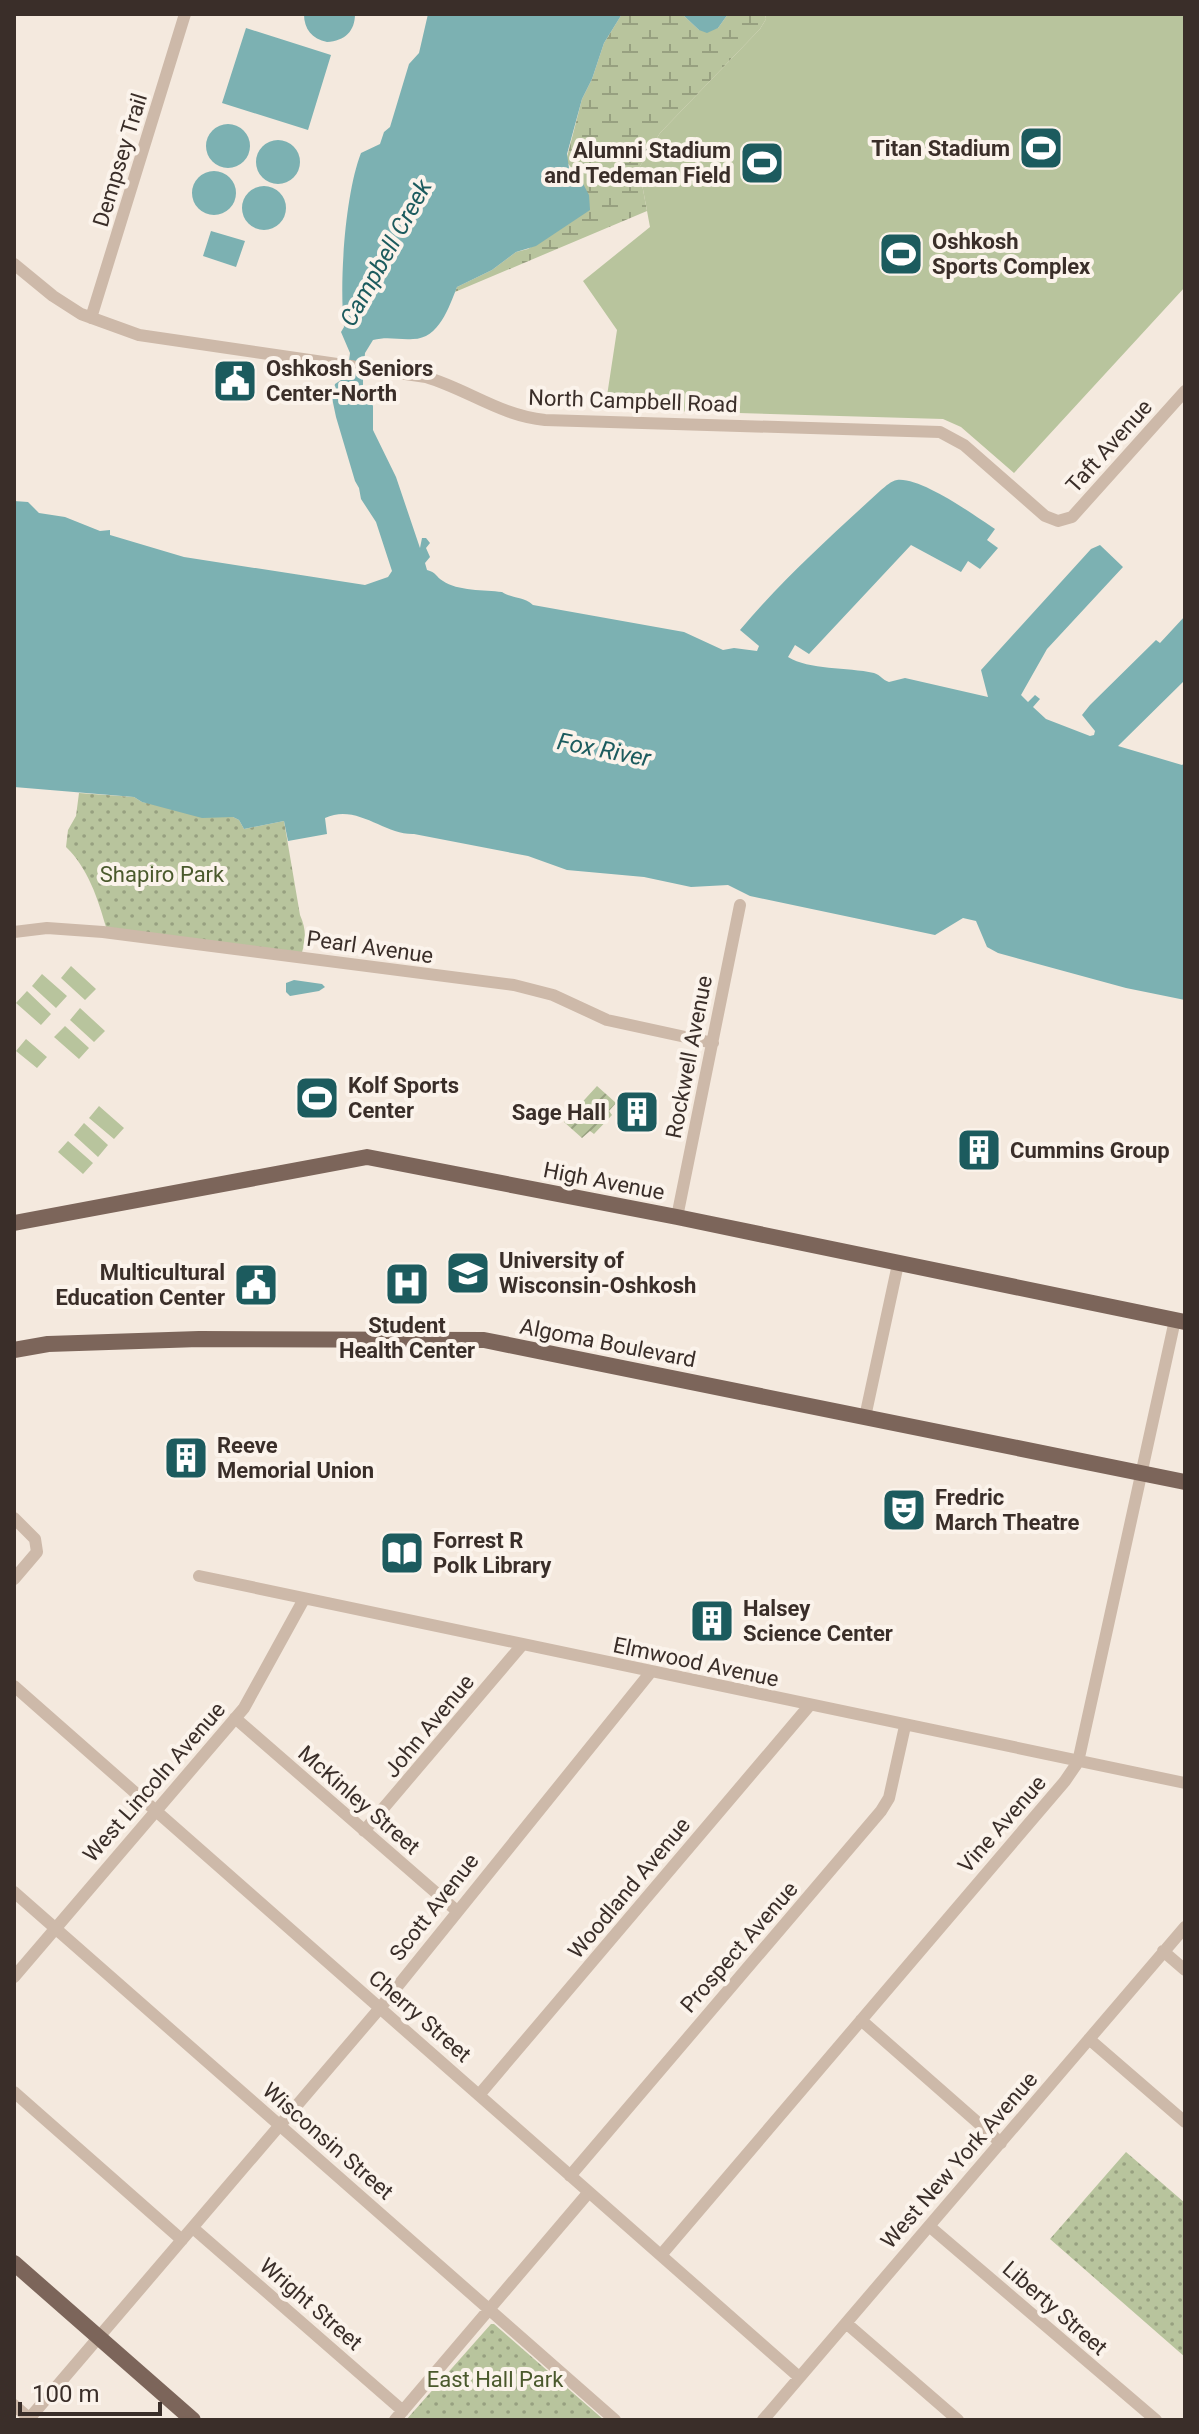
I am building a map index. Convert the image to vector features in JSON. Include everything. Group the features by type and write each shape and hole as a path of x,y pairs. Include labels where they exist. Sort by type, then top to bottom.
{"main road":[{"name":"High Avenue","path":"14,1223 367,1157 677,1217 1180,1321"},
{"name":"Algoma Boulevard","path":"14,1350 48,1344 199,1339 484,1340 1185,1482"},
{"path":"14,2263 193,2420"}],"street":[{"name":"Dempsey Trail","path":"91,318 185,14"},
{"name":"North Campbell Road","path":"14,264 53,296 91,318 139,335 426,377 454,387 501,411 545,420 940,432 964,445 1045,516 1058,521"},
{"name":"Taft Avenue","path":"1058,521 1072,517 1185,391"},
{"name":"Rockwell Avenue","path":"677,1217 740,905"},
{"name":"Pearl Avenue","path":"14,932 47,928 103,932 514,985 553,995 607,1020 713,1043"},
{"path":"865,1417 898,1264"},
{"name":"Vine Avenue","path":"661,2255 1078,1762 1141,1473 1180,1321"},
{"path":"14,1518 35,1539 37,1552 14,1579"},
{"name":"Elmwood Avenue","path":"199,1576 1185,1783"},
{"name":"West Lincoln Avenue","path":"14,1977 244,1708 304,1599"},
{"name":"John Avenue","path":"364,1831 422,1767 522,1645"},
{"name":"Scott Avenue","path":"29,2419 380,2008 650,1673"},
{"name":"Cherry Street","path":"14,1686 799,2377"},
{"name":"Woodland Avenue","path":"479,2095 809,1706"},
{"name":"McKinley Street","path":"235,1718 457,1911"},
{"name":"Prospect Avenue","path":"570,2176 881,1811 889,1798 905,1726"},
{"name":"Wisconsin Street","path":"14,1892 615,2420"},
{"name":"West New York Avenue","path":"768,2418 799,2377 1185,1927"},
{"path":"1163,1951 1185,1970"},
{"path":"861,2020 1001,2143"},
{"path":"1089,2039 1185,2122"},
{"path":"14,2092 182,2240"},
{"path":"399,2415 589,2192"},
{"name":"Liberty Street","path":"929,2226 1156,2420"},
{"name":"Wright Street","path":"193,2228 399,2415"},
{"path":"846,2323 958,2420"},
{"path":"14,2405 29,2419"}],"green space":[{"path":"622,14 682,14 699,30 718,28 728,14 765,14 766,19 760,29 660,133 639,168 647,211 455,292 457,287 492,270 516,252 528,249 579,215 581,180 566,161 582,99 604,43"},
{"name":"Oshkosh Sports Complex","path":"765,14 1185,14 1185,287 1014,473 961,427 943,419 605,409 617,330 583,281 650,227 639,168 660,133 760,29 766,19"},
{"name":"Shapiro Park","path":"79,793 134,797 142,802 233,817 244,829 284,821 305,931 300,958 106,927 86,874 66,847 68,830 76,816"},
{"path":"71,966 96,989 85,1000 61,978"},
{"path":"42,974 67,996 56,1008 32,986"},
{"path":"27,991 51,1014 41,1025 16,1003"},
{"path":"80,1008 105,1031 94,1042 70,1020"},
{"path":"65,1026 89,1048 79,1059 54,1037"},
{"path":"26,1039 47,1057 37,1068 16,1051"},
{"path":"597,1086 616,1103 609,1111 612,1115 594,1134 590,1131 582,1138 564,1122"},
{"path":"99,1106 124,1128 114,1139 89,1118"},
{"path":"84,1123 108,1145 98,1157 74,1135"},
{"path":"68,1141 93,1163 83,1174 58,1152"},
{"path":"1126,2152 1185,2203 1185,2357 1050,2239"},
{"name":"East Hall Park","path":"494,2324 604,2420 406,2420"}],"water":[{"path":"304,14 355,14 348,34 339,40 327,42 310,32"},
{"path":"428,14 622,14 604,43 582,99 567,154 569,168 581,180 589,195 590,210 536,246 516,252 492,270 457,287 442,320 430,334 413,339 373,340 365,353 363,386 373,406 373,430 396,477 420,548 422,538 430,543 426,548 430,557 425,563 427,570 456,587 502,592 533,605 684,632 723,650 757,651 759,646 740,630 756,611 881,490 895,481 907,481 947,498 995,529 987,540 998,548 980,569 968,561 961,572 911,545 809,654 795,645 788,657 817,666 874,673 889,682 905,678 988,697 981,670 1091,549 1100,545 1123,567 1047,649 1021,695 1028,702 1035,695 1040,699 1033,707 1046,719 1094,735 1095,731 1082,715 1156,640 1160,643 1185,616 1185,680 1118,746 1182,765 1185,763 1185,1000 1126,988 998,953 987,947 976,921 963,918 935,935 750,896 728,885 691,887 644,877 567,870 528,856 403,833 348,814 325,818 327,834 288,841 284,821 244,829 233,817 202,818 142,802 134,797 14,787 14,501 28,502 39,513 65,517 100,531 110,530 110,535 184,557 365,585 388,577 392,571 376,522 361,499 332,398 335,384 347,376 350,353 341,332 344,327 343,263 347,214 355,170 361,153 380,144 384,132 390,127 409,64 419,53"},
{"path":"682,14 728,14 718,28 707,33 699,30"},
{"path":"246,28 331,55 308,130 222,103"},
{"path":"228,124 243,131 250,146 243,161 228,168 213,161 206,146 213,131"},
{"path":"278,140 293,147 300,162 293,177 278,184 263,177 256,162 263,147"},
{"path":"214,171 229,178 236,193 229,208 214,215 199,208 192,193 199,178"},
{"path":"264,186 279,193 286,208 279,223 264,230 249,223 242,208 249,193"},
{"path":"211,231 245,241 236,267 203,256"},
{"path":"294,980 325,987 290,996 286,992 286,983"}],"place":[{"name":"Titan Stadium","path":"1041,148"},
{"name":"Alumni Stadium and Tedeman Field","path":"762,163"},
{"name":"Oshkosh Sports Complex","path":"901,254"},
{"name":"Oshkosh Seniors Center-North","path":"235,381"},
{"name":"Kolf Sports Center","path":"317,1098"},
{"name":"Sage Hall","path":"637,1112"},
{"name":"Cummins Group","path":"979,1150"},
{"name":"University of Wisconsin-Oshkosh","path":"468,1273"},
{"name":"Student Health Center","path":"407,1284"},
{"name":"Multicultural Education Center","path":"256,1285"},
{"name":"Reeve Memorial Union","path":"186,1458"},
{"name":"Fredric March Theatre","path":"904,1510"},
{"name":"Forrest R Polk Library","path":"402,1553"},
{"name":"Halsey Science Center","path":"712,1621"}],"water label":[{"name":"Campbell Creek","path":"386,253"},
{"name":"Fox River","path":"604,750"}]}
